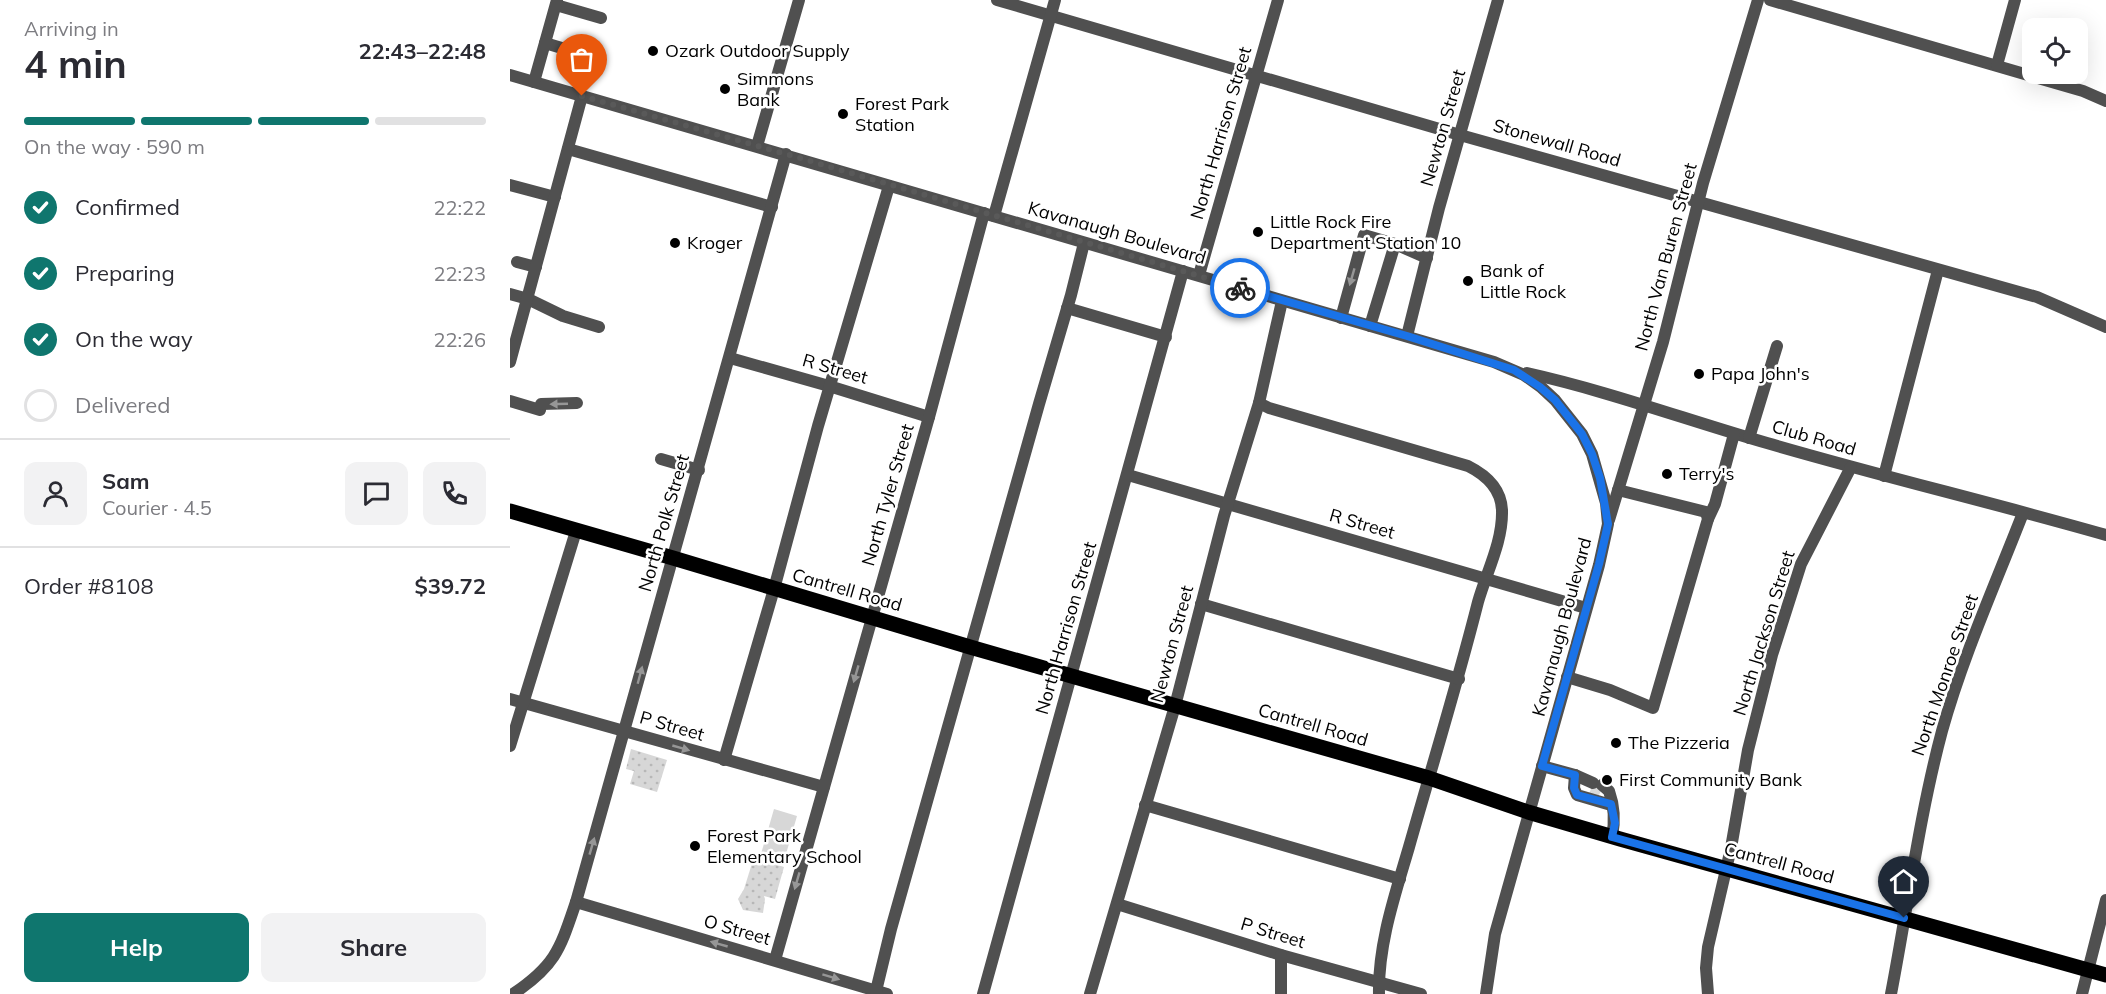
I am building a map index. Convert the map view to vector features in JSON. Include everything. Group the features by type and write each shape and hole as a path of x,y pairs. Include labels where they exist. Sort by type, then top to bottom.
{"main road":[{"name":"Cantrell Road","path":"510,512 1429,778 1528,812 1612,837 2106,975"}],"street":[{"path":"757,146 799,0"},
{"name":"Stonewall Road","path":"997,0 1460,135 2037,297 2106,327"},
{"name":"North Tyler Street","path":"775,960 929,417 1055,0"},
{"name":"North Harrison Street","path":"1199,275 1278,0"},
{"name":"Newton Street","path":"1407,336 1498,0"},
{"name":"North Van Buren Street","path":"1608,524 1662,342 1699,202 1758,0"},
{"path":"1770,0 1997,65 2084,91 2106,100"},
{"path":"1997,65 2015,0"},
{"path":"534,82 556,3 601,18"},
{"path":"545,44 566,49"},
{"name":"Kavanaugh Boulevard","path":"510,75 1407,336 1514,370 1548,393 1582,434 1592,454 1600,478 1608,524 1599,564 1495,934 1486,994"},
{"path":"510,362 582,96"},
{"path":"568,149 772,207"},
{"name":"North Polk Street","path":"522,992 557,954 576,902 786,154"},
{"path":"510,185 555,197"},
{"path":"724,760 889,186"},
{"path":"1341,318 1364,235 1395,244 1427,258"},
{"path":"882,992 891,929 1084,243"},
{"path":"1370,326 1395,244"},
{"path":"517,262 536,267"},
{"path":"1884,476 1938,270"},
{"name":"North Harrison Street","path":"983,994 1183,271"},
{"path":"510,294 528,299 563,316 599,327"},
{"name":"Newton Street","path":"1090,994 1175,706 1228,504 1259,403 1282,301"},
{"path":"1067,308 1166,337"},
{"path":"1749,438 1777,346"},
{"name":"R Street","path":"730,358 929,417"},
{"name":"Club Road","path":"1514,370 1644,404 1734,434 1851,467 2106,535"},
{"path":"510,401 541,407 578,403"},
{"path":"1259,403 1269,408 1468,466 1481,472 1495,488 1500,498 1502,511 1500,530 1400,879 1386,934 1379,988"},
{"path":"1567,677 1610,690 1653,708 1734,434"},
{"path":"661,459 699,470"},
{"name":"North Jackson Street","path":"1708,994 1706,968 1708,947 1726,869 1748,750 1784,615 1801,564 1851,467"},
{"name":"R Street","path":"1128,475 1586,608"},
{"path":"1618,490 1706,512 1708,519"},
{"name":"North Monroe Street","path":"1892,994 1930,777 1943,728 1972,642 2024,513"},
{"path":"510,746 576,531"},
{"path":"1201,604 1459,679"},
{"name":"P Street","path":"510,699 824,787"},
{"path":"1542,766 1575,777 1601,792 1615,823 1612,837"},
{"path":"1575,777 1574,788 1577,795 1601,792"},
{"path":"1145,805 1400,879"},
{"path":"2082,994 2106,900"},
{"name":"O Street","path":"576,902 882,992"},
{"name":"P Street","path":"1117,904 1379,988 1421,994"},
{"path":"1281,955 1281,994"}],"shaded area":[{"path":"631,749 667,760 657,792 630,784 634,771 626,769"},
{"path":"774,809 797,816 784,861 761,854"},
{"path":"754,857 784,867 775,899 764,896 763,913 743,910 738,899 744,889"}],"tunnel":[{"path":"1591,789 1600,793"}],"way so far":[{"path":"582,96 1240,288"}],"place":[{"name":"Ozark Outdoor Supply","path":"653,51"},
{"name":"Simmons Bank","path":"725,89"},
{"name":"Forest Park Station","path":"843,114"},
{"name":"Little Rock Fire Department Station 10","path":"1258,232"},
{"name":"Kroger","path":"675,243"},
{"name":"Bank of Little Rock","path":"1468,281"},
{"name":"Papa John's","path":"1699,374"},
{"name":"Terry's","path":"1667,474"},
{"name":"The Pizzeria","path":"1616,743"},
{"name":"First Community Bank","path":"1607,780"},
{"name":"Forest Park Elementary School","path":"695,846"}],"route":[{"path":"1240,288 1494,362 1514,370 1524,375 1555,400 1576,425 1592,454 1600,478 1608,524 1599,564 1542,766 1575,775 1574,788 1577,795 1611,804 1615,823 1612,837 1904,918"}]}
